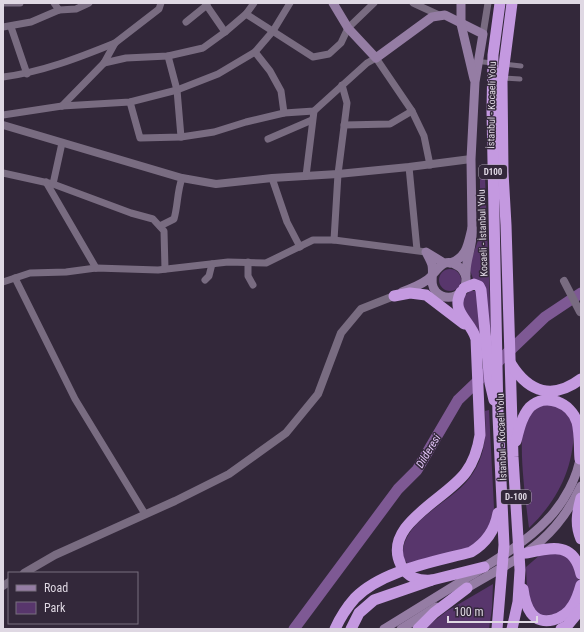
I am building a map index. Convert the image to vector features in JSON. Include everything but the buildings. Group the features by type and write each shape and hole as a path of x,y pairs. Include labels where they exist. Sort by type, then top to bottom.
{"highway":[{"name":"Kocaeli - İstanbul Yolu","path":"492,344 493,186 486,57 500,3"},
{"name":"İstanbul - Kocaeli Yolu","path":"512,3 502,78 503,172 510,327 513,457 520,570 518,602 512,629"},
{"path":"432,580 413,578 403,568 397,554 400,535 409,523 466,472 478,449 480,435 476,356 473,330 461,314 457,305 457,300 464,285 474,284 479,286 481,290 492,344"},
{"path":"394,296 418,293 426,295 441,305 466,325 471,332 476,356"},
{"name":"D100","path":"492,344 494,385 498,416 500,492 504,545 497,627"},
{"path":"511,364 523,380 531,387 539,390 560,390 571,386 581,379"},
{"path":"513,457 518,431 524,417 535,403 550,400 565,405 577,422 580,454"},
{"path":"335,629 355,598 382,581 418,565 471,552 477,549 494,529 500,492"},
{"path":"581,498 577,512 577,527 581,539"},
{"path":"527,554 549,548 558,548 571,553 576,559 581,574"},
{"path":"352,627 359,613 374,600 432,580 484,567"},
{"path":"520,570 524,599 531,613 542,620 556,620 565,615 573,606 581,585"},
{"path":"418,629 434,613 467,588"},
{"path":"561,629 567,626 581,609"}],"main road":[{"path":"333,3 348,28 376,58 432,17 438,15 445,15 483,34 486,57 475,82"},
{"path":"421,251 433,266 433,286 440,295 451,297 464,285 465,266 474,239 472,228 471,159 475,82 461,24 461,3"},
{"path":"394,296 426,281 435,270 447,263 461,258 466,250 472,228"},
{"path":"421,251 447,263 460,267 464,285"},
{"path":"384,629 494,561 529,536 548,519 564,498 580,454"},
{"path":"401,629 467,588 527,554 558,524 581,486"}],"street":[{"path":"3,3 20,3"},
{"path":"54,3 59,10"},
{"path":"3,27 31,22 59,10 76,9 88,3"},
{"path":"3,77 27,74 67,62 115,43 159,9 161,3"},
{"path":"104,64 126,58 168,56 203,48 225,32 254,3"},
{"path":"3,115 62,106 130,102 177,90 218,74 255,52 273,31 290,3"},
{"path":"247,9 273,31 313,57 329,54 341,43 348,28 374,3"},
{"path":"413,3 438,15"},
{"path":"483,34 488,3"},
{"path":"186,22 206,4 225,32"},
{"path":"11,26 27,74"},
{"path":"62,106 104,64 115,43"},
{"path":"255,52 270,71 281,91 284,113"},
{"path":"168,56 177,90 181,137"},
{"path":"486,57 521,66"},
{"path":"306,176 314,111 367,63 376,58 412,111 424,136 430,165"},
{"path":"502,78 520,80"},
{"path":"334,240 338,174 347,103 342,85"},
{"path":"130,102 140,138 181,137 214,132 246,122 284,113 314,111"},
{"path":"344,125 390,124 412,111"},
{"path":"268,139 312,120"},
{"path":"3,124 62,144 182,178 216,184 430,165 471,159"},
{"path":"62,144 50,183 96,268"},
{"path":"3,282 30,273 66,272 96,268 165,269 212,264 266,262 313,240 334,240 421,251 409,167"},
{"path":"3,173 50,183 131,213 152,219 164,231 165,269"},
{"path":"160,226 174,219 177,208 177,191 182,178"},
{"path":"272,178 287,222 300,246"},
{"path":"248,262 248,276 253,285"},
{"path":"205,280 209,276 212,264"},
{"path":"16,278 75,400 145,514"},
{"path":"564,281 580,312"},
{"path":"26,572 55,555 175,502 229,474 286,433 318,394 340,333 361,309 394,296"}],"green space":[{"path":"485,177 491,332 470,270 470,263 480,235 480,178"},
{"path":"450,269 458,272 461,280 458,288 450,291 442,288 439,280 442,272"},
{"path":"470,291 476,291 484,350 476,327 464,314 461,299"},
{"path":"542,403 558,405 574,422 574,438 572,452 564,480 549,505 529,528 523,475 522,434 524,425 528,418"},
{"path":"489,410 494,508 491,523 485,534 464,550 409,566 403,557 404,544 410,532 419,521 465,483 477,466 483,451 485,411"},
{"path":"550,551 567,554 578,573 578,584 574,595 561,613 541,616 532,606 528,594 526,567 540,555"},
{"path":"493,584 489,629 424,629 447,611"}],"waterway":[{"name":"Dilderesi","path":"294,629 398,489 417,470 458,400 545,317 581,293"}]}
